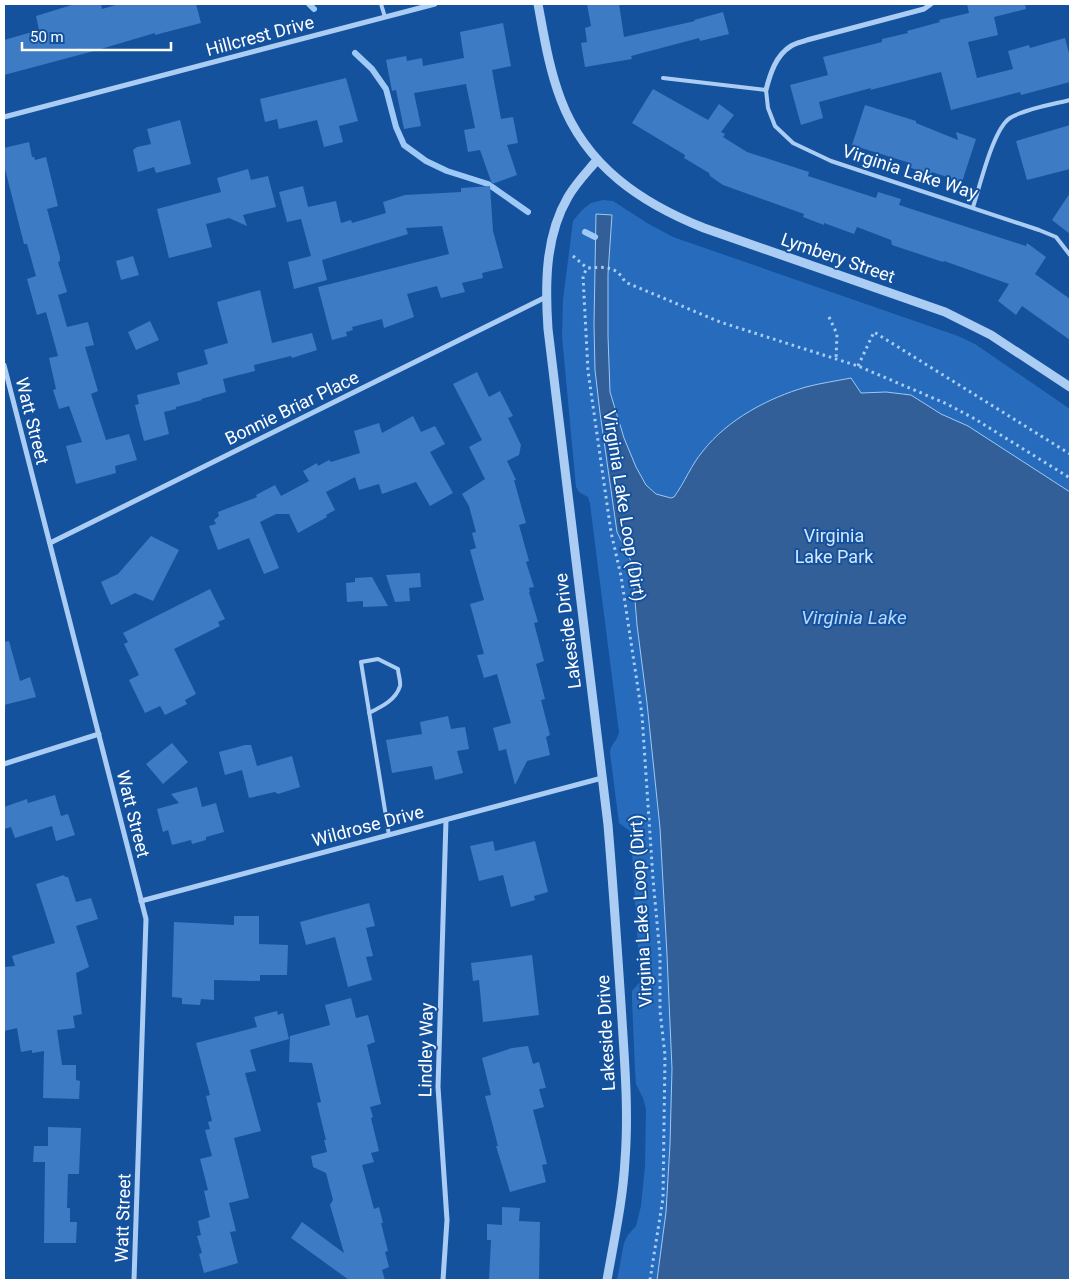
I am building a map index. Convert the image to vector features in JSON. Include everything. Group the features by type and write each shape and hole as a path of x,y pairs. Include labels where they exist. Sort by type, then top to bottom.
{"street":[{"name":"Hillcrest Drive","path":"4,117 435,4"},
{"path":"538,4 551,68 561,100 568,118 597,160"},
{"path":"766,90 770,73 778,59 791,46 924,9 932,4"},
{"name":"Lakeside Drive","path":"597,160 569,196 559,216 552,235 546,297 548,329 602,778 613,885 624,1047 627,1126 622,1191 607,1280"},
{"name":"Lymbery Street","path":"597,160 619,181 646,201 674,216 945,312 991,334 1070,387"},
{"name":"Bonnie Briar Place","path":"50,543 546,297"},
{"name":"Watt Street","path":"4,365 146,919 134,1280"},
{"path":"4,764 98,734"},
{"name":"Wildrose Drive","path":"141,901 602,778"},
{"name":"Lindley Way","path":"444,1280 447,1220 438,1087 446,820"}],"lane":[{"path":"381,4 385,17"},
{"path":"663,78 766,90"},
{"name":"Virginia Lake Way","path":"766,90 768,108 776,126 793,143 831,161 973,206 1056,237 1070,255"},
{"path":"973,206 997,134 1010,118 1033,109 1070,100"},
{"path":"370,713 394,697 400,685 398,669 378,659 361,662 389,835"}],"path":[{"path":"573,256 589,268 614,269 625,282 720,322 858,366 947,404 975,419 1070,478"},
{"name":"Virginia Lake Loop (Dirt)","path":"589,268 583,276 588,371 611,532 622,576 642,715 660,955 660,1012 666,1055 663,1198 650,1280"},
{"path":"830,317 837,334 836,359"},
{"path":"858,366 874,332 1070,454"}],"green space":[{"name":"Virginia Lake","path":"603,200 613,201 673,237 958,336 975,344 1070,409 1070,1280 617,1280 624,1243 636,1226 641,1206 645,1166 646,1109 636,1084 632,1000 632,991 639,983 640,978 631,836 630,831 619,823 610,753 619,732 590,504 588,497 579,492 576,487 562,336 563,300 573,221 591,203"}],"water":[{"name":"Virginia Lake","path":"596,214 612,215 608,274 610,392 624,438 636,467 646,485 656,494 674,497 703,451 724,429 749,412 777,397 792,392 851,378 861,393 886,392 911,395 941,414 968,426 1070,492 1070,1280 657,1280 666,1212 672,1069 660,828 637,625 632,563 617,532 595,370"}],"building":[{"path":"75,4 101,4 102,9 119,4 196,4 201,23 155,35 155,33 4,75 4,40 39,30 36,16"},
{"path":"587,4 619,4 624,37 695,21 723,12 729,34 700,41 699,38 631,56 632,59 585,67 581,43 587,42 585,28 591,26"},
{"path":"967,4 1025,4 1026,9 994,17 998,35 968,42 977,78 1013,69 1008,51 1029,45 1030,48 1065,38 1070,57 1070,82 1021,95 1020,92 951,110 941,72 819,102 823,118 801,125 790,85 828,75 823,57 882,42 882,39 908,33 907,31 940,22 939,20 969,13"},
{"path":"503,23 511,66 492,70 501,119 513,117 518,143 507,145 517,175 492,184 480,150 468,152 464,130 475,128 466,84 414,93 421,126 404,129 396,90 392,91 386,60 406,56 407,61 422,58 423,66 464,58 460,32"},
{"path":"346,78 358,121 339,126 343,142 324,147 317,120 279,129 277,119 265,122 260,99"},
{"path":"653,89 708,120 719,104 734,115 721,132 725,134 723,137 747,152 809,172 808,176 876,198 878,192 901,199 899,205 1026,246 1027,243 1046,257 1035,274 1070,299 1070,340 1022,306 1016,315 998,301 1009,284 892,245 891,240 857,227 854,234 824,223 824,225 803,217 804,214 723,185 710,176 709,173 684,158 685,155 632,123"},
{"path":"865,105 916,121 916,123 958,140 956,132 976,139 962,182 932,172 930,175 909,167 910,163 852,145"},
{"path":"180,120 191,164 156,173 154,167 138,172 133,150 137,147 151,144 147,129"},
{"path":"1070,125 1070,169 1027,180 1016,141"},
{"path":"29,142 32,157 35,160 46,157 58,206 47,209 60,257 58,262 67,292 58,295 67,327 88,322 94,345 85,347 98,391 91,394 106,440 129,434 137,460 115,466 116,473 76,484 66,446 82,442 69,406 59,409 53,390 56,389 49,358 58,356 46,312 37,315 27,279 36,276 27,244 24,244 4,165 4,148"},
{"path":"248,169 251,180 268,176 276,207 243,215 247,226 229,218 206,224 212,247 169,258 157,209 221,192 217,178"},
{"path":"303,186 308,207 336,201 341,223 351,220 352,223 386,213 383,202 405,195 461,192 461,188 490,186 493,231 503,268 482,273 483,278 462,283 465,292 441,298 437,286 407,294 414,317 384,328 382,319 352,327 353,330 346,332 347,336 332,340 318,287 449,254 442,226 406,228 408,234 322,260 327,280 294,289 288,262 311,256 301,219 287,222 279,192"},
{"path":"1070,193 1070,234 1052,220"},
{"path":"133,256 139,275 121,280 116,261"},
{"path":"260,290 272,343 312,333 317,350 292,358 291,356 254,365 255,371 223,379 226,392 164,412 169,434 144,441 135,405 139,404 137,395 180,384 177,373 208,364 204,350 228,343 217,302"},
{"path":"150,321 159,340 136,350 128,332"},
{"path":"477,372 489,397 500,391 513,416 508,418 521,445 519,455 507,461 516,480 514,480 526,523 519,525 529,561 526,562 534,587 529,588 529,592 538,622 534,623 544,661 536,664 545,699 541,700 550,735 546,737 550,755 527,761 515,785 506,749 499,751 493,728 511,723 497,674 484,678 477,655 484,654 470,604 484,600 470,550 476,548 472,533 476,532 469,506 462,494 485,479 469,447 482,440 453,384"},
{"path":"413,416 421,432 435,426 445,444 430,452 453,493 430,506 416,482 382,494 379,484 359,490 355,477 326,492 335,510 326,515 327,517 298,533 289,514 276,514 260,522 279,568 264,574 249,538 218,550 209,526 216,524 214,520 219,516 218,512 257,497 256,495 275,485 281,496 309,481 303,471 317,463 318,466 329,460 331,462 360,453 354,431 379,423 382,433"},
{"path":"151,536 179,550 153,601 135,593 111,605 101,582 118,574"},
{"path":"420,573 421,587 409,588 410,601 395,602 386,575"},
{"path":"372,577 388,606 363,607 363,601 347,602 346,583 355,582 355,578"},
{"path":"210,589 225,619 218,622 220,626 174,649 196,694 185,700 187,704 165,715 160,706 145,713 129,680 139,675 124,644 128,642 123,633"},
{"path":"9,641 20,681 30,677 36,697 4,705 4,642"},
{"path":"448,716 451,729 465,727 469,749 457,751 463,773 435,780 432,766 392,773 386,740 422,734 420,722"},
{"path":"172,743 188,762 163,784 146,764"},
{"path":"251,745 257,766 292,756 300,787 278,794 275,792 249,798 242,770 225,775 219,752"},
{"path":"197,787 202,807 216,803 224,832 206,837 206,840 192,844 191,840 172,845 168,830 163,832 157,809 179,803 171,794"},
{"path":"55,795 61,816 68,814 75,835 56,841 52,826 15,838 11,827 4,829 4,807 27,799 28,803"},
{"path":"493,841 495,851 535,841 548,892 534,896 535,900 511,907 503,875 479,881 470,846"},
{"path":"64,875 68,877 76,902 91,898 98,919 76,926 89,967 76,973 82,1014 73,1016 75,1028 57,1030 62,1065 76,1065 76,1080 80,1081 79,1099 43,1098 44,1051 32,1053 32,1050 21,1052 17,1028 4,1031 4,967 15,966 12,956 55,943 36,884"},
{"path":"369,903 375,926 366,928 373,956 366,957 372,980 348,987 335,937 306,945 300,922"},
{"path":"234,916 259,916 259,944 288,945 287,975 260,975 260,981 214,980 214,1000 201,999 200,1005 182,1004 182,998 172,997 174,922 234,925"},
{"path":"532,955 539,1015 483,1022 479,980 473,981 471,963"},
{"path":"351,998 356,1018 368,1015 375,1042 367,1045 381,1104 370,1107 379,1151 371,1153 374,1162 362,1165 374,1209 379,1207 383,1223 381,1223 388,1251 385,1252 389,1267 382,1270 385,1280 349,1280 291,1238 302,1222 344,1253 330,1205 333,1200 326,1173 313,1167 311,1156 327,1152 317,1103 321,1102 312,1063 289,1062 290,1036 330,1025 325,1005"},
{"path":"277,1011 278,1015 283,1013 289,1039 250,1050 256,1071 245,1073 261,1131 234,1138 249,1198 229,1203 236,1231 230,1232 238,1263 204,1273 199,1254 202,1253 197,1236 201,1235 198,1221 210,1217 204,1191 208,1190 200,1159 212,1156 205,1130 210,1129 208,1122 212,1121 206,1096 210,1095 196,1043 257,1027 254,1017"},
{"path":"528,1046 533,1064 539,1062 546,1088 539,1089 544,1107 533,1110 547,1164 542,1165 546,1182 510,1192 496,1146 498,1146 485,1096 491,1095 482,1058 512,1048"},
{"path":"48,1127 81,1128 79,1174 68,1174 67,1208 70,1208 70,1222 77,1222 76,1243 44,1243 45,1162 33,1162 34,1146 48,1146"},
{"path":"502,1207 520,1208 519,1221 540,1222 539,1280 489,1280 491,1240 487,1240 487,1224 502,1225"}],"waterway":[{"path":"309,4 314,9"},
{"path":"355,53 372,69 386,89 396,127 404,145 426,161 447,171 488,184 528,212"},
{"path":"585,232 595,237"}],"park label":[{"name":"Virginia Lake Park","path":"834,546"}]}
